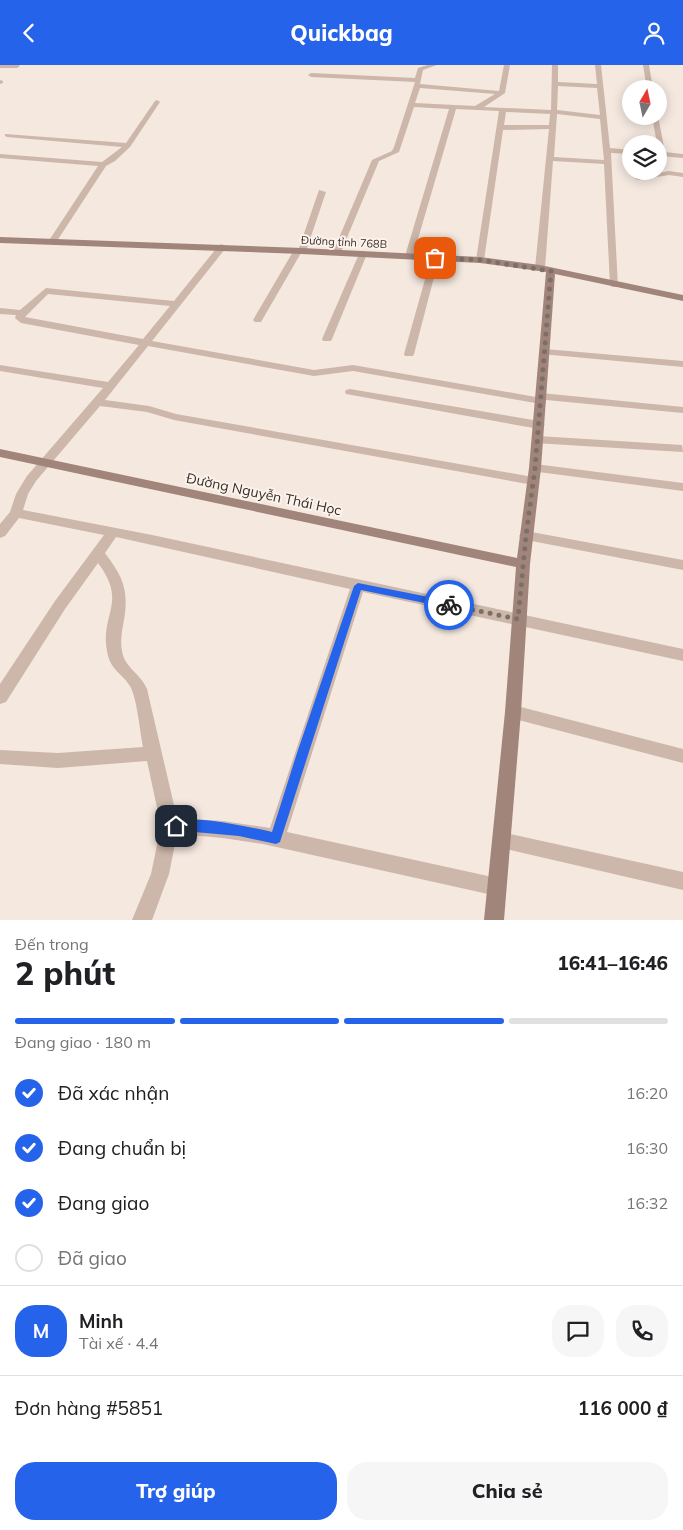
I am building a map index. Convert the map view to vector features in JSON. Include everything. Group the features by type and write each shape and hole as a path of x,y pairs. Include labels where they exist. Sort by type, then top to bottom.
{"street":[{"path":"337,252 376,160 395,152 398,147 420,69 434,65"},
{"path":"476,108 502,93 507,65"},
{"path":"494,920 518,619 545,352 546,269 555,65"},
{"path":"598,65 607,150 615,285"},
{"path":"646,65 648,80"},
{"path":"0,66 17,66"},
{"path":"311,75 417,83 502,93"},
{"path":"554,84 599,86"},
{"path":"0,156 103,164 113,160 127,145 157,102"},
{"path":"411,105 554,112 602,117"},
{"path":"409,256 453,107"},
{"path":"480,260 503,109"},
{"path":"500,128 512,126 553,127"},
{"path":"7,135 127,145"},
{"path":"607,150 622,151"},
{"path":"667,155 683,156"},
{"path":"550,159 607,162"},
{"path":"52,242 103,164"},
{"path":"667,173 683,175"},
{"path":"258,320 300,251 322,192"},
{"name":"Đường tỉnh 768B","path":"0,240 222,247 480,260 546,269 683,298"},
{"path":"0,533 16,513 26,487 111,386 222,247"},
{"path":"327,339 363,254"},
{"path":"409,354 435,258"},
{"path":"177,304 46,291 22,313 20,318 24,321 314,373 338,368 353,368 541,398 683,410"},
{"path":"0,311 22,313"},
{"path":"545,352 683,364"},
{"path":"0,368 111,386"},
{"path":"350,392 538,432 682,449"},
{"path":"98,401 149,409 174,417 272,433 415,461 534,475 683,487"},
{"name":"Đường Nguyễn Thái Học","path":"0,453 523,564"},
{"path":"16,513 683,655"},
{"path":"0,697 60,605 112,533"},
{"path":"526,536 683,565"},
{"path":"98,553 118,586 119,608 114,643 117,662 130,675 138,687 166,801 170,826 160,874 142,920"},
{"path":"276,838 302,753 358,586"},
{"path":"512,712 683,756"},
{"path":"0,757 32,762 153,753"},
{"path":"170,826 188,825 239,831 497,887"},
{"path":"501,841 683,881"}],"way so far":[{"path":"435,258 480,260 551,271 535,468 518,619 449,605"}],"route":[{"path":"176,826 188,825 239,831 276,838 302,753 358,586 449,605"}]}
